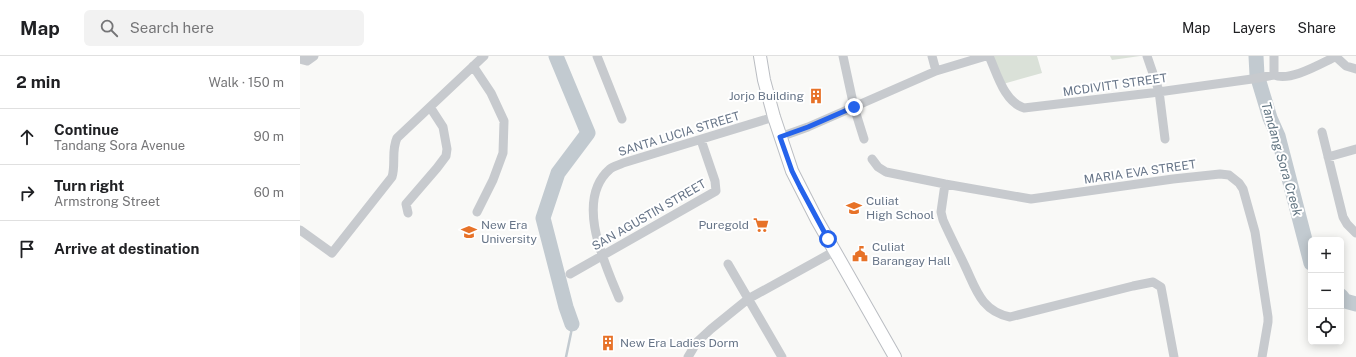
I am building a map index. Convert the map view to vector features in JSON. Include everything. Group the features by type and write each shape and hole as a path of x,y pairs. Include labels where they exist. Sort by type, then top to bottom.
{"main road":[{"path":"760,56 764,80 774,117 792,171 895,357"}],"street":[{"path":"300,59 306,60 314,56"},
{"path":"300,230 332,253 392,177 394,168 394,145 397,138 484,56"},
{"path":"596,56 622,118"},
{"path":"843,56 854,107 864,139"},
{"path":"932,56 936,71"},
{"path":"780,137 808,127 936,71 987,56"},
{"name":"MCDIVITT STREET","path":"987,56 1007,94 1018,106 1024,108 1136,95 1274,75 1282,78 1289,77 1335,56 1346,66 1356,69"},
{"path":"1147,56 1159,91 1165,139"},
{"path":"1274,56 1274,75"},
{"path":"473,66 492,93 504,121 503,153 493,180 477,212"},
{"path":"408,214 406,205 407,202 437,168 447,152 443,127 430,107"},
{"name":"SANTA LUCIA STREET","path":"619,298 602,256 594,221 594,194 610,169 623,163 774,117"},
{"path":"1322,132 1343,217 1347,224 1356,233"},
{"name":"SAN AGUSTIN STREET","path":"570,274 716,191 715,181 701,140"},
{"path":"1328,157 1356,149"},
{"name":"MARIA EVA STREET","path":"872,159 878,167 886,172 1031,199 1173,179 1220,174 1229,175 1239,183 1242,189 1255,232 1268,322 1262,357"},
{"path":"945,184 941,212 943,220 978,294 992,310 1000,315 1010,317 1153,282 1160,287 1174,357"},
{"path":"688,357 697,342 748,299 835,251"},
{"path":"728,264 782,357"}],"shaded area":[{"path":"993,56 1037,56 1042,73 1003,84"},
{"path":"1110,56 1140,56 1112,60"}],"waterway":[{"path":"556,56 588,133 558,173 543,218 566,307 572,324"},
{"name":"Tandang Sora Creek","path":"1256,56 1257,75 1270,118 1278,136 1308,251"},
{"name":"Tandang Sora Creek","path":"1344,300 1356,304"},
{"path":"566,357 572,324"}],"place":[{"name":"Jorjo Building","path":"816,96"},
{"name":"Culiat High School","path":"854,208"},
{"name":"Puregold","path":"761,225"},
{"name":"New Era University","path":"469,232"},
{"name":"Culiat Barangay Hall","path":"860,254"},
{"name":"New Era Ladies Dorm","path":"608,343"}],"route":[{"path":"828,239 792,171 780,137 808,127 854,107"}]}
